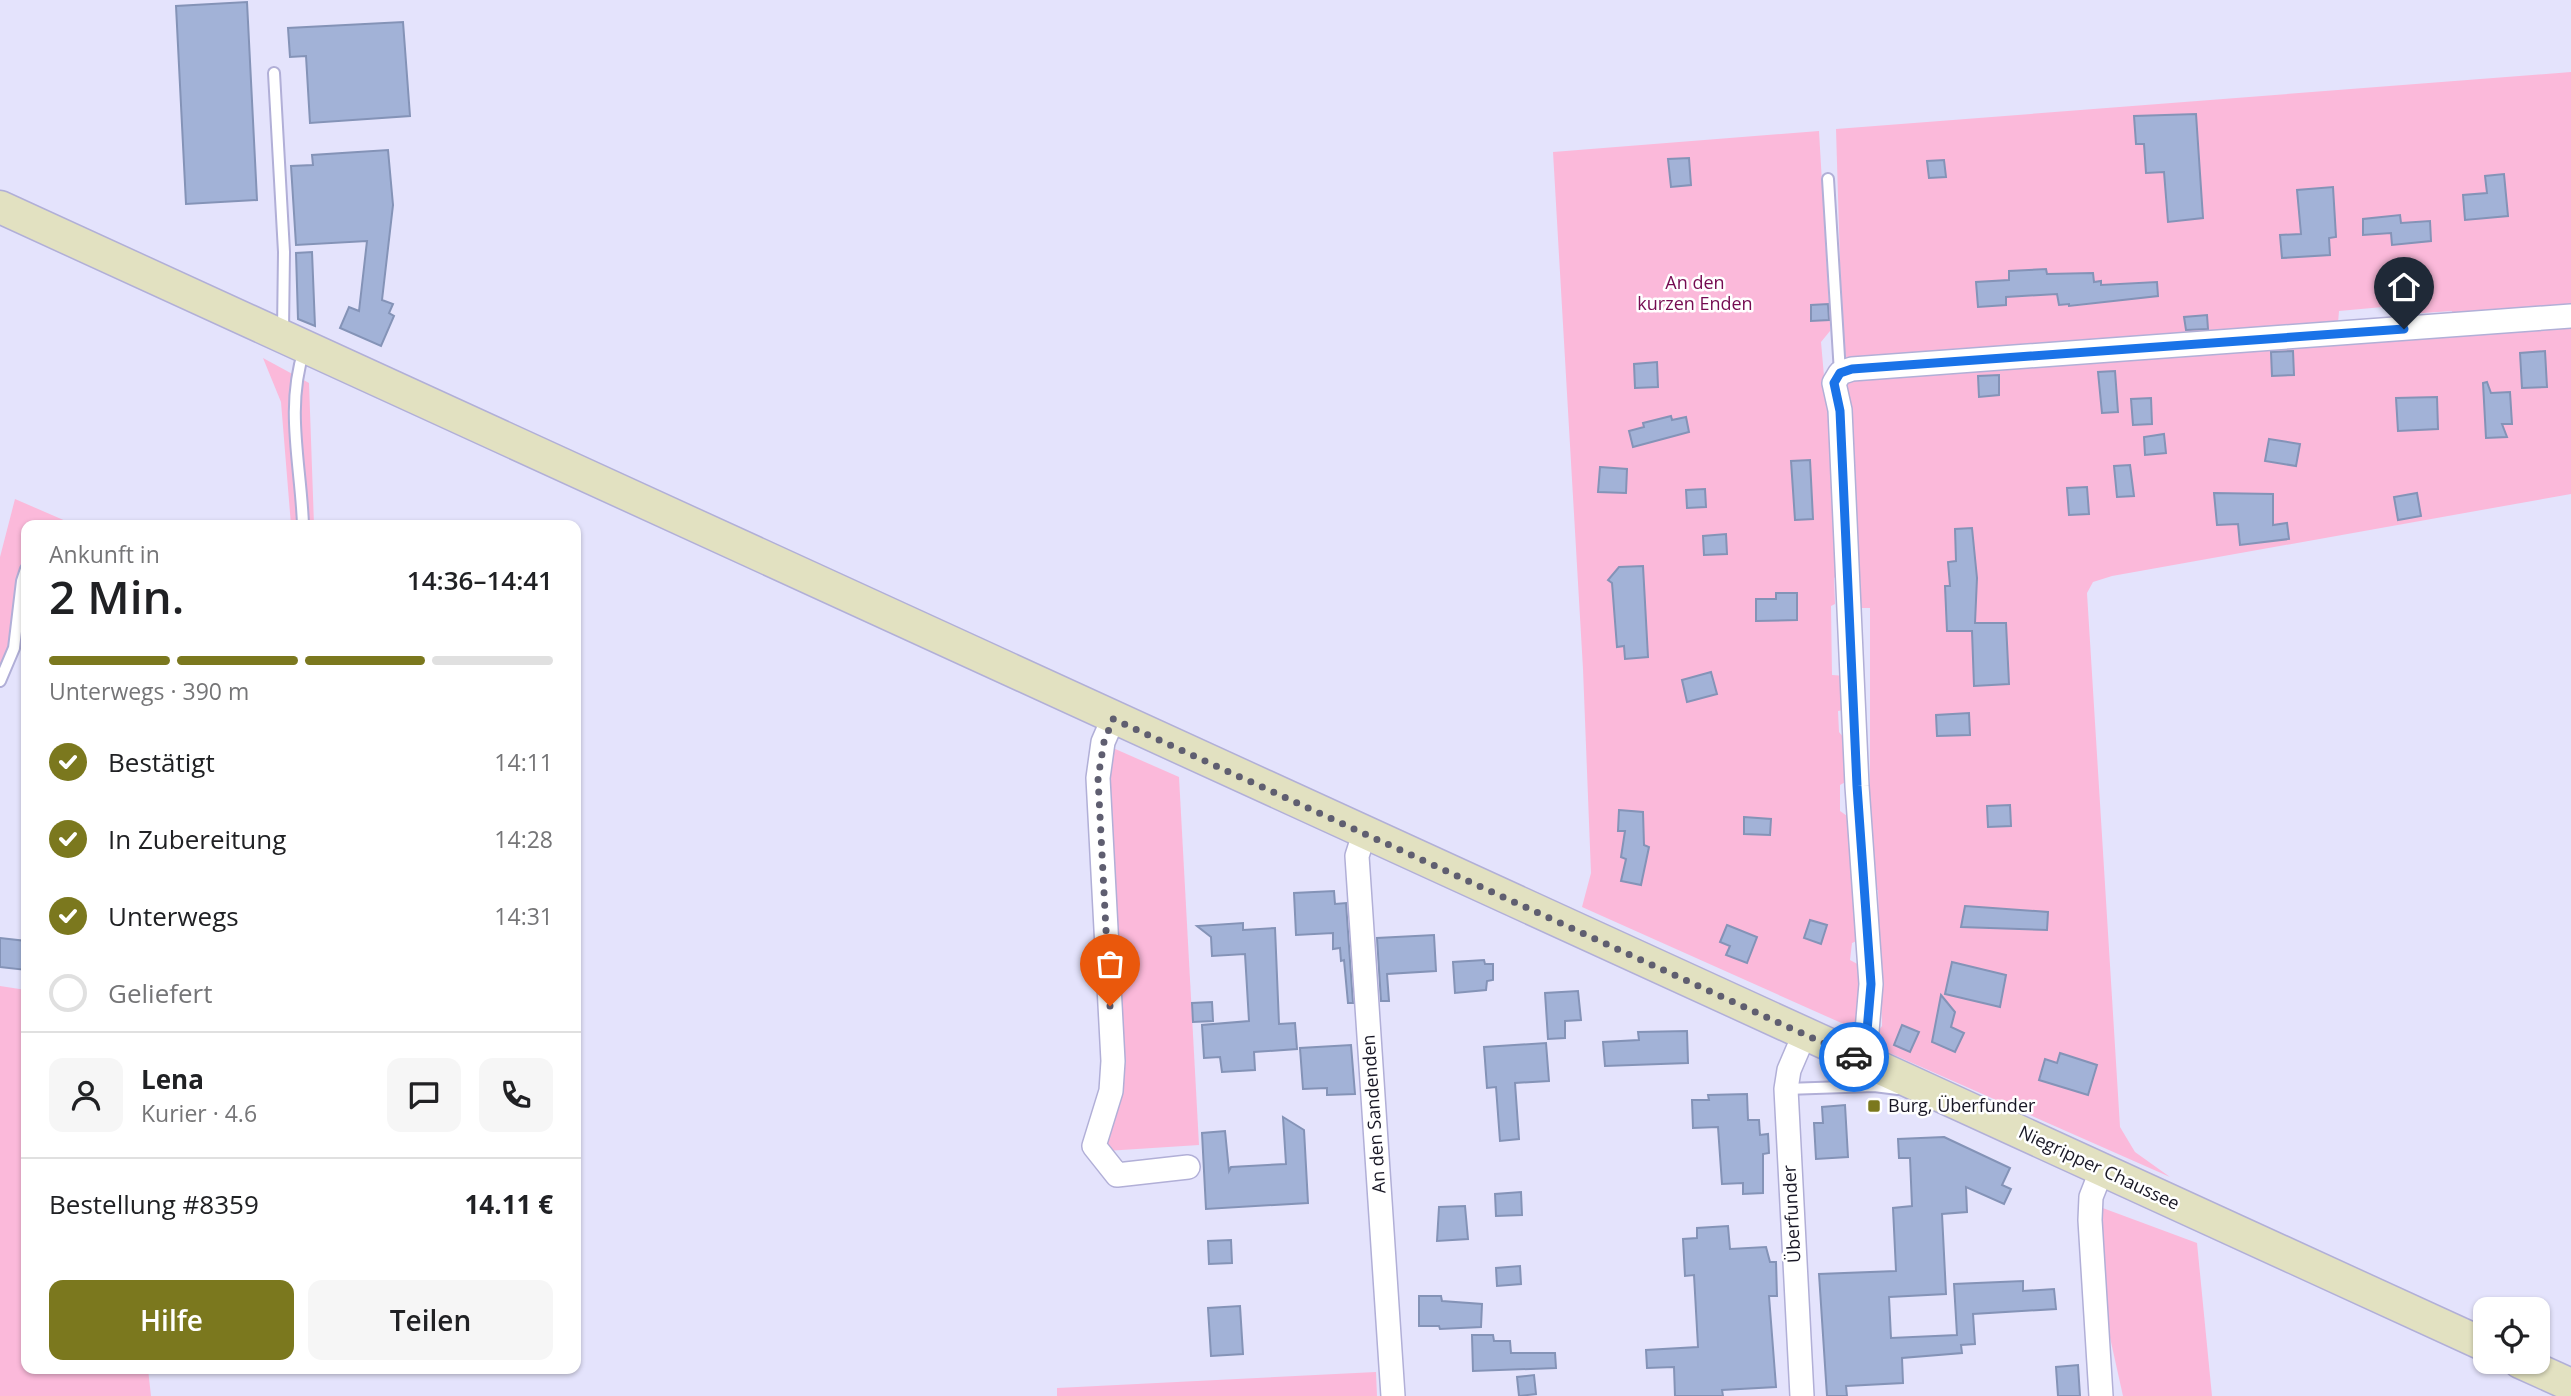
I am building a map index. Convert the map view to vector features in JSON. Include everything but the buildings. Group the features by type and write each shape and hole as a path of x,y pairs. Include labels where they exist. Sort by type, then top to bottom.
{"main road":[{"name":"Niegripper Chaussee","path":"0,207 1364,834 2473,1339"},
{"path":"2547,1374 2571,1385"}],"street":[{"path":"1858,1059 1867,1031 1871,984 1857,786 1840,411 1834,383 1840,373 1852,369 2571,316"},
{"path":"1113,719 1104,742 1098,778 1114,1061 1111,1091 1094,1146 1117,1175 1188,1167"},
{"name":"An den Sandenden","path":"1364,834 1357,856 1393,1396"},
{"name":"Überfunder","path":"1802,1396 1786,1089 1789,1070 1804,1035"},
{"path":"2101,1396 2090,1220 2091,1197 2102,1169"}],"lane":[{"path":"274,73 286,317 293,343 293,420 303,520"},
{"path":"1828,178 1840,373"},
{"path":"0,681 14,648 21,589"},
{"path":"1786,1089 1874,1086 1934,1093"}],"green space":[{"path":"2571,72 2571,309 2452,318 2452,311 2395,315 2394,306 2339,311 2338,323 2306,323 2303,329 1843,364 1836,129"},
{"name":"An den kurzen Enden","path":"1819,131 1830,320 1830,331 1821,342 1827,410 1835,415 1839,574 1834,578 1835,604 1831,606 1832,675 1846,676 1848,709 1838,711 1839,732 1849,744 1849,780 1840,785 1840,811 1853,820 1859,940 1852,943 1850,960 1863,967 1857,1030 1582,907 1591,873 1583,669 1553,152"},
{"path":"2571,322 2571,494 2112,576 2093,582 2087,593 2120,1127 2135,1152 2170,1177 1876,1047 1875,1035 1882,1026 1878,890 1870,889 1870,608 1856,608 1843,391 1848,379"},
{"path":"263,358 309,383 314,520 291,520 281,402"},
{"path":"15,499 63,520 21,520 21,622 0,682 0,557"},
{"path":"1113,748 1179,777 1199,1145 1106,1151 1103,1141 1104,788"},
{"path":"0,986 21,989 21,1374 149,1374 151,1396 0,1396"},
{"path":"2100,1207 2197,1243 2212,1396 2123,1396 2107,1324"},
{"path":"1376,1372 1377,1396 1057,1396 1057,1388"}],"way so far":[{"path":"1110,1006 1098,778 1104,742 1113,719 1854,1057"}],"place":[{"name":"Burg, Überfunder","path":"1874,1106"}],"route":[{"path":"1854,1057 1858,1059 1864,1044 1871,984 1857,786 1840,411 1834,383 1840,373 1852,369 2404,329"}]}
